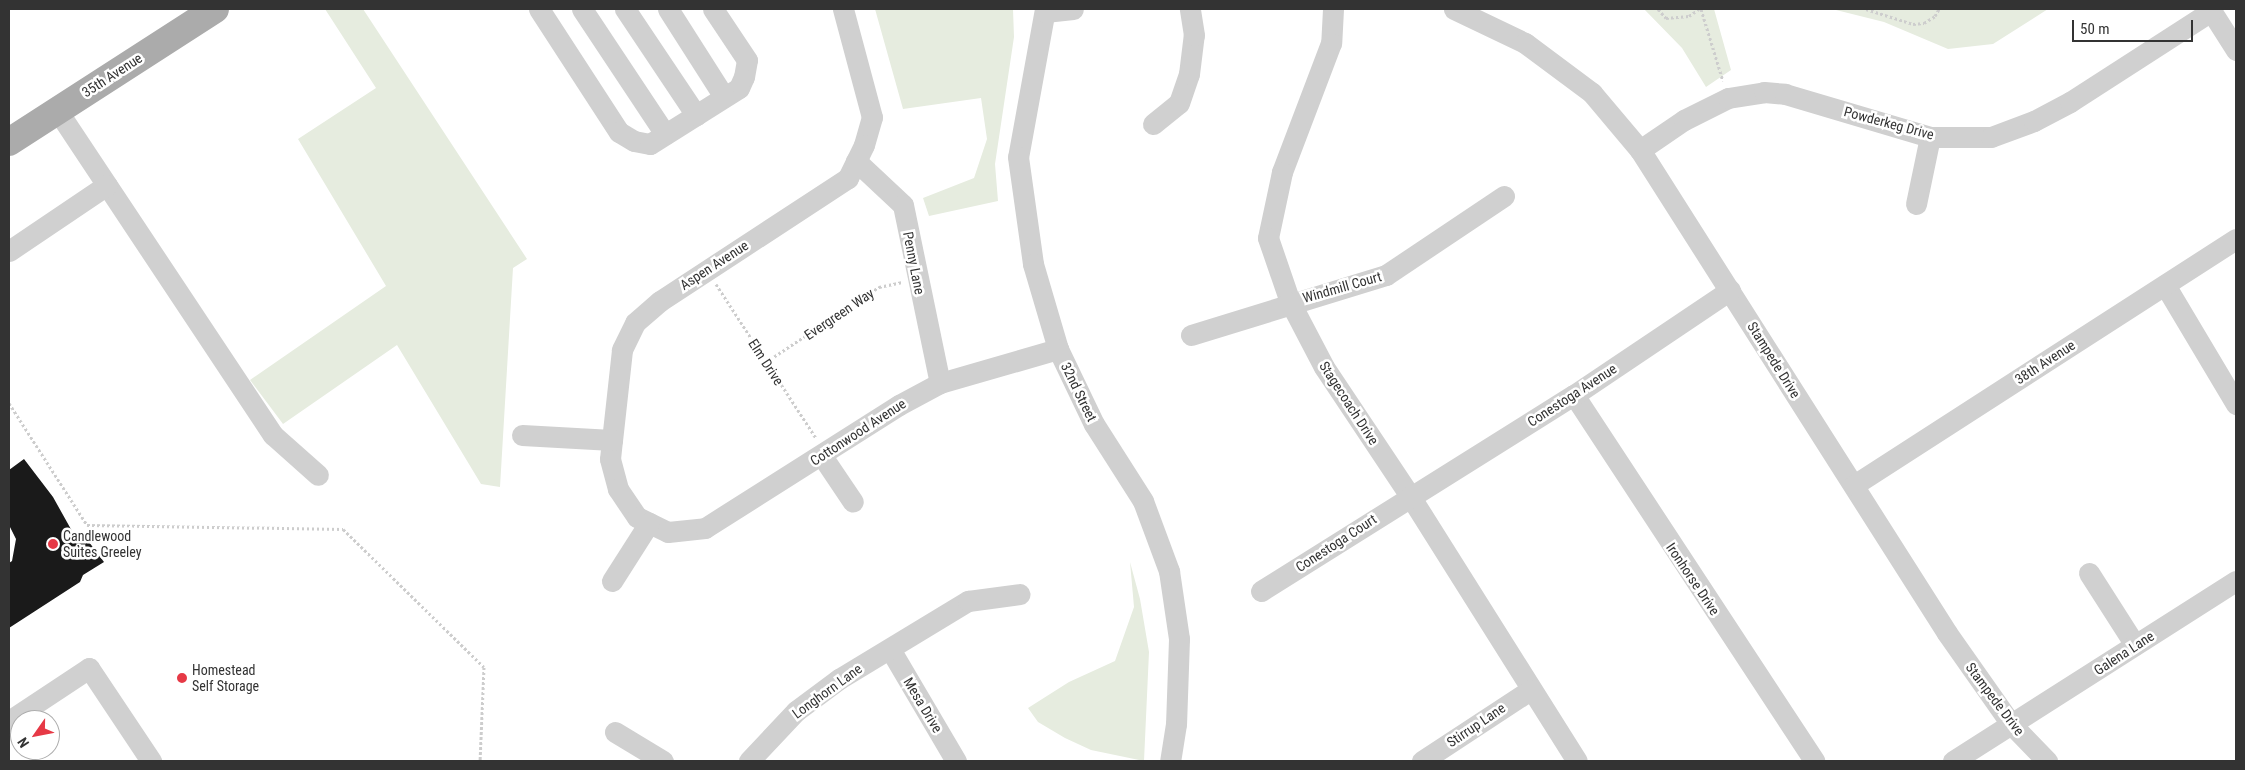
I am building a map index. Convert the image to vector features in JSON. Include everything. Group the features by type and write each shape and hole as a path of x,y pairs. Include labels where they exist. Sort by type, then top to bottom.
{"main road":[{"name":"35th Avenue","path":"9,142 215,9"}],"street":[{"path":"539,9 619,132 634,141 650,144 739,88 747,60 713,9"},
{"path":"582,9 665,134"},
{"path":"625,9 696,115"},
{"path":"668,9 724,97"},
{"name":"Aspen Avenue","path":"668,532 636,517 618,490 610,459 622,350 635,323 660,301 848,178 872,116 843,9"},
{"path":"1045,10 1073,9"},
{"path":"1153,124 1179,103 1189,74 1194,35 1190,9"},
{"name":"Stagecoach Drive","path":"1333,9 1332,43 1282,172 1268,238 1290,302 1324,367 1410,496 1530,690 1577,761"},
{"name":"Stampede Drive","path":"1454,9 1525,43 1592,93 1640,150 1947,633 2011,724 2047,761"},
{"name":"32nd Street","path":"1045,10 1018,157 1033,264 1058,348 1094,424 1143,501 1169,571 1179,639 1176,724 1170,761"},
{"path":"2211,10 2236,50"},
{"name":"Powderkeg Drive","path":"1640,150 1684,120 1728,98 1764,92 1785,94 1930,137 1991,137 2034,121 2070,102 2211,10"},
{"path":"57,110 273,435 318,475"},
{"path":"1916,204 1930,137"},
{"name":"Penny Lane","path":"856,161 904,205 917,278 940,383"},
{"path":"9,251 107,185"},
{"name":"Windmill Court","path":"1191,335 1290,302 1386,275 1504,196"},
{"name":"38th Avenue","path":"1854,485 2236,240"},
{"path":"2164,285 2236,404"},
{"name":"Conestoga Avenue","path":"1410,496 1574,395 1730,290"},
{"name":"Cottonwood Avenue","path":"668,532 705,528 824,455 899,405 940,383 1058,348"},
{"name":"Ironhorse Drive","path":"1574,395 1814,761"},
{"path":"522,435 612,440"},
{"path":"824,455 853,502"},
{"name":"Conestoga Court","path":"1261,591 1410,496"},
{"path":"612,581 649,522"},
{"path":"2089,573 2135,645"},
{"name":"Galena Lane","path":"1953,761 2236,581"},
{"name":"Longhorn Lane","path":"749,761 796,710 839,679 968,601 1020,594"},
{"name":"Mesa Drive","path":"890,649 956,761"},
{"path":"9,721 89,668 151,761"},
{"name":"Stirrup Lane","path":"1422,761 1530,690"},
{"path":"615,732 662,761"}],"path":[{"path":"1658,9 1666,18 1689,16 1700,9 1728,98"},
{"path":"1866,9 1913,24 1924,23 1935,16 1938,9"},
{"name":"Elm Drive","path":"707,270 824,455"},
{"name":"Evergreen Way","path":"766,362 879,287 917,278"},
{"path":"9,403 87,525 344,530 484,668 480,761"}],"shaded area":[{"path":"325,9 363,9 527,259 513,268 500,487 481,484 397,345 283,424 250,380 386,286 298,139 376,88"},
{"path":"875,9 1013,9 1014,37 995,164 998,201 929,216 923,198 974,178 987,139 981,98 903,109"},
{"path":"1644,9 1714,9 1731,70 1706,87 1682,48"},
{"path":"1832,9 2048,9 1993,44 1948,49 1884,22"},
{"path":"1130,562 1140,599 1149,652 1144,761 1091,750 1065,738 1038,722 1028,708 1069,682 1115,661 1134,607"}],"building":[{"name":"Candlewood Suites Greeley","path":"24,459 53,497 77,540 86,538 104,562 83,575 80,582 9,628 9,563 12,561 16,539 9,525 9,470"}],"place":[{"name":"Candlewood Suites Greeley","path":"53,544"},
{"name":"Homestead Self Storage","path":"182,678"}]}
